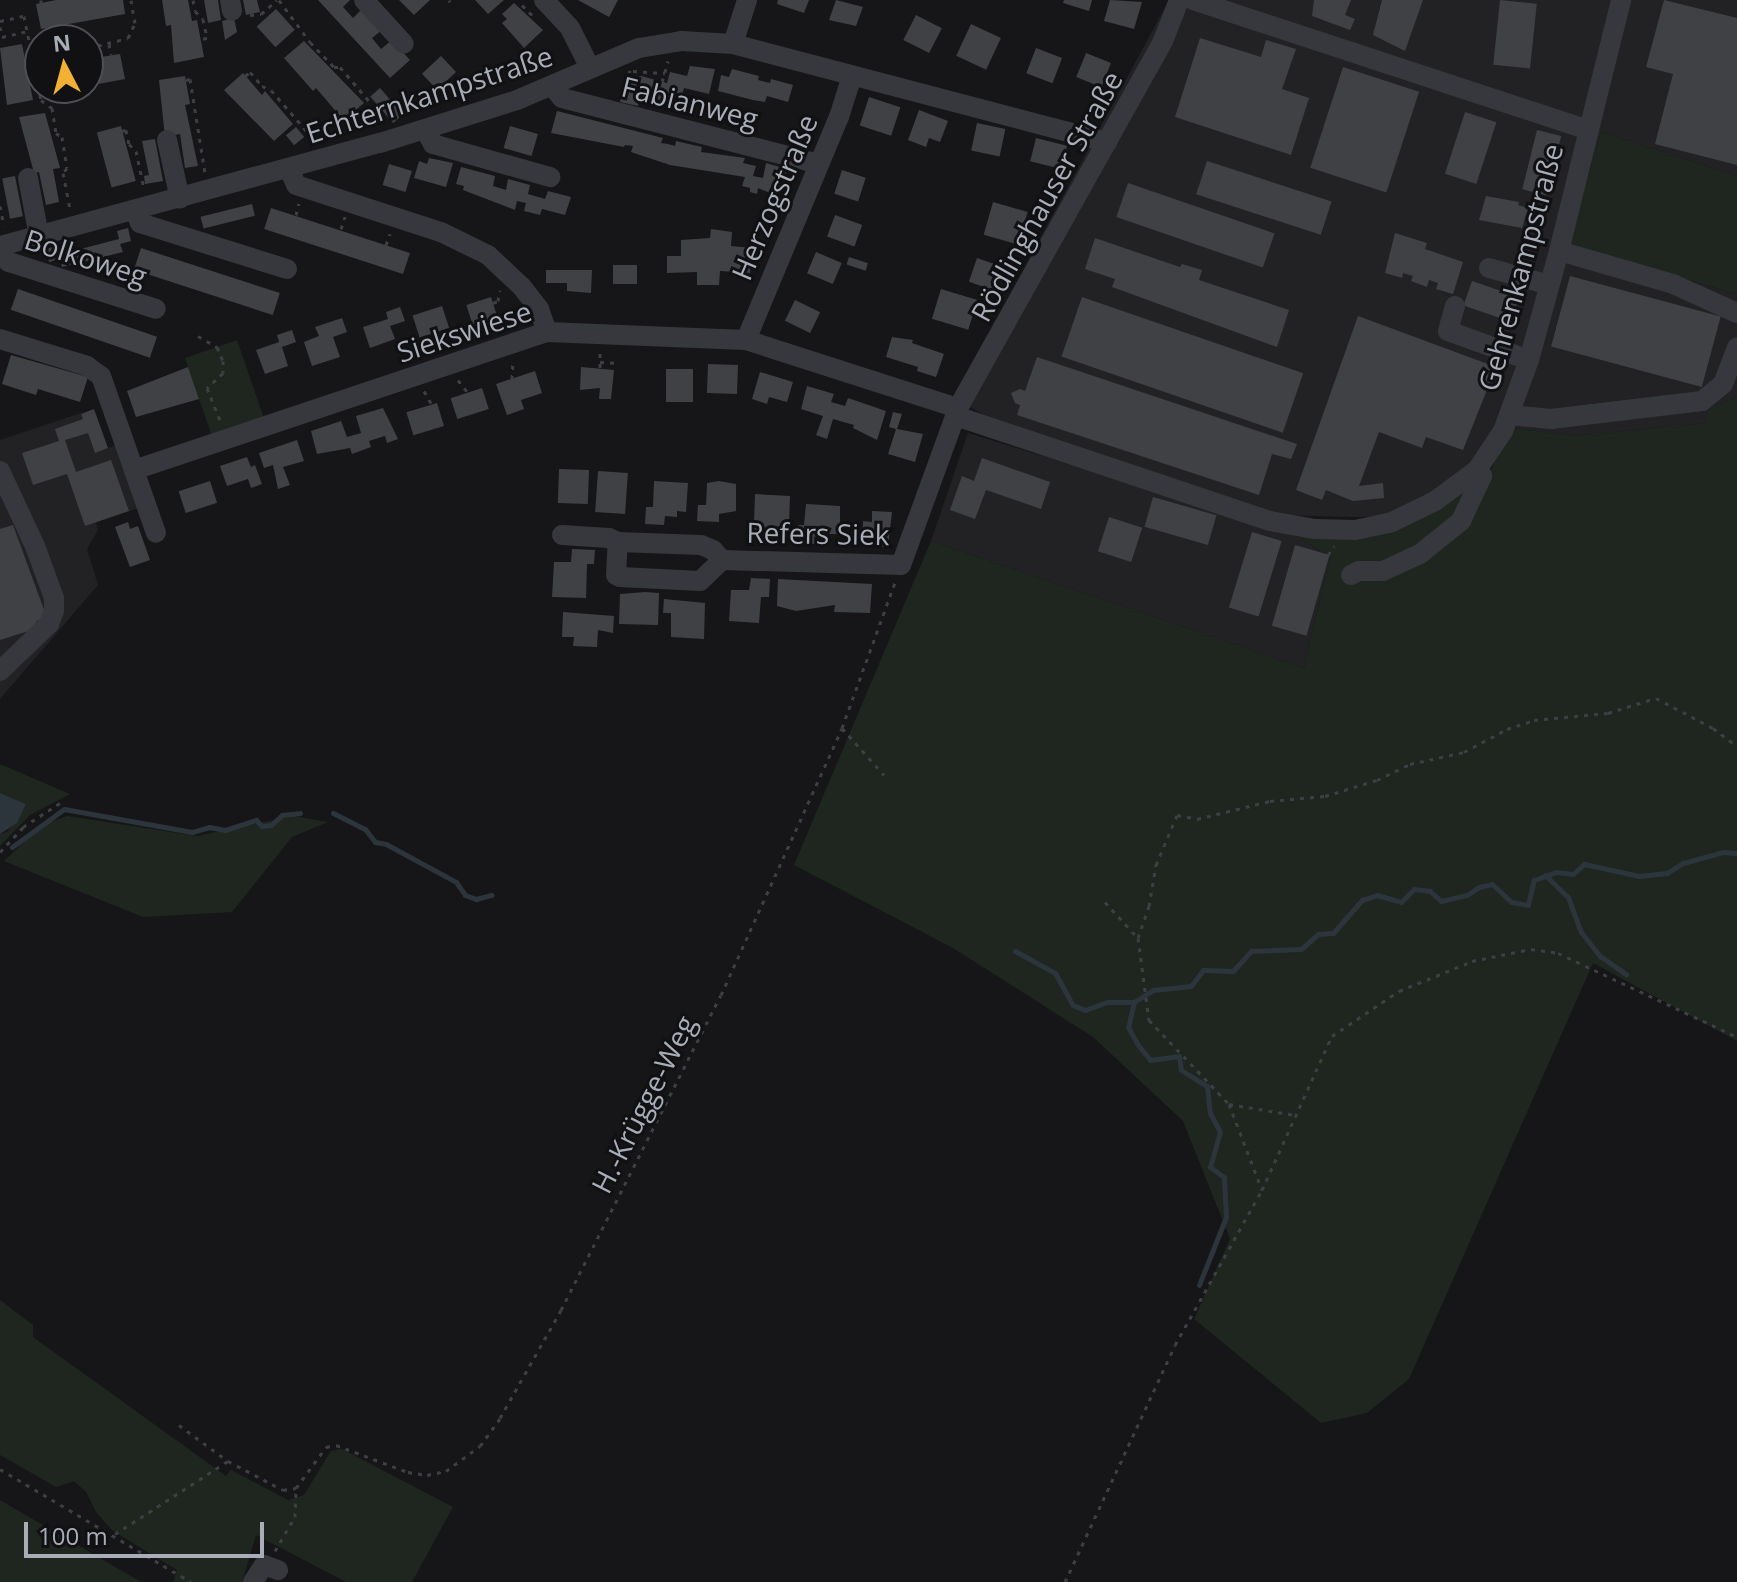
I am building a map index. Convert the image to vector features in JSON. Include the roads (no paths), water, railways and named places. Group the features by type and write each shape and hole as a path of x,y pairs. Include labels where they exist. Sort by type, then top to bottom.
{"street":[{"path":"364,0 404,44"},
{"path":"733,44 747,0"},
{"name":"Rödlinghauser Straße","path":"957,412 1163,41 1179,0"},
{"path":"1193,0 1586,129"},
{"name":"Gehrenkampstraße","path":"957,412 1270,521 1315,529 1355,530 1392,522 1435,501 1477,470 1503,431 1509,415 1529,360 1559,251 1586,129 1621,0"},
{"path":"536,11 570,28 590,68"},
{"name":"Echternkampstraße","path":"0,246 74,227 140,203 180,199 425,129 553,87 627,52 662,43 705,41 733,44 1107,142"},
{"name":"Herzogstraße","path":"746,340 852,76"},
{"name":"Fabianweg","path":"553,87 562,98 819,164"},
{"path":"425,129 433,144 550,177"},
{"path":"167,140 180,199"},
{"path":"289,169 296,185 407,219 488,255 522,287 539,309 547,332"},
{"path":"28,178 39,236"},
{"path":"140,203 140,223 287,269"},
{"path":"1559,251 1673,284 1737,313"},
{"name":"Bolkoweg","path":"0,256 9,262 156,309"},
{"path":"1489,268 1549,285"},
{"path":"1455,306 1448,331 1529,360"},
{"name":"Siekswiese","path":"134,470 213,444 238,432 547,332 746,340 957,412"},
{"path":"0,339 96,370 156,533"},
{"path":"1509,415 1551,419 1702,401 1723,384 1737,348"},
{"name":"Refers Siek","path":"722,560 713,550 701,545 618,542 616,575 700,581 722,560 901,565 957,412"},
{"path":"1351,575 1359,571 1383,571 1420,554 1461,521 1482,476 1477,470"},
{"path":"0,471 35,546 54,598 54,611 49,624 0,671"},
{"path":"562,535 609,538 618,542"},
{"path":"664,580 666,544"}],"waterway":[{"path":"12,847 64,809 192,832 209,827 225,830 256,820 262,826 271,825 282,815 300,813"},
{"path":"333,813 365,829 375,842 386,844 456,882 465,895 476,899 491,895"},
{"path":"1015,951 1055,973 1073,1005 1085,1010 1107,1002 1134,1002 1153,990 1191,986 1203,970 1233,971 1251,951 1301,949 1318,934 1333,933 1362,900 1377,895 1401,902 1414,889 1430,891 1441,901 1467,895 1479,887 1492,884 1511,902 1528,905 1534,880 1556,872 1573,874 1584,864 1639,876 1667,873 1683,863 1723,852 1737,853"},
{"path":"1545,875 1568,897 1581,932 1600,956 1626,974"},
{"path":"1134,1002 1128,1027 1138,1045 1150,1060 1179,1056 1181,1070 1207,1086 1210,1113 1220,1132 1210,1167 1224,1177 1226,1217 1199,1285"}]}
